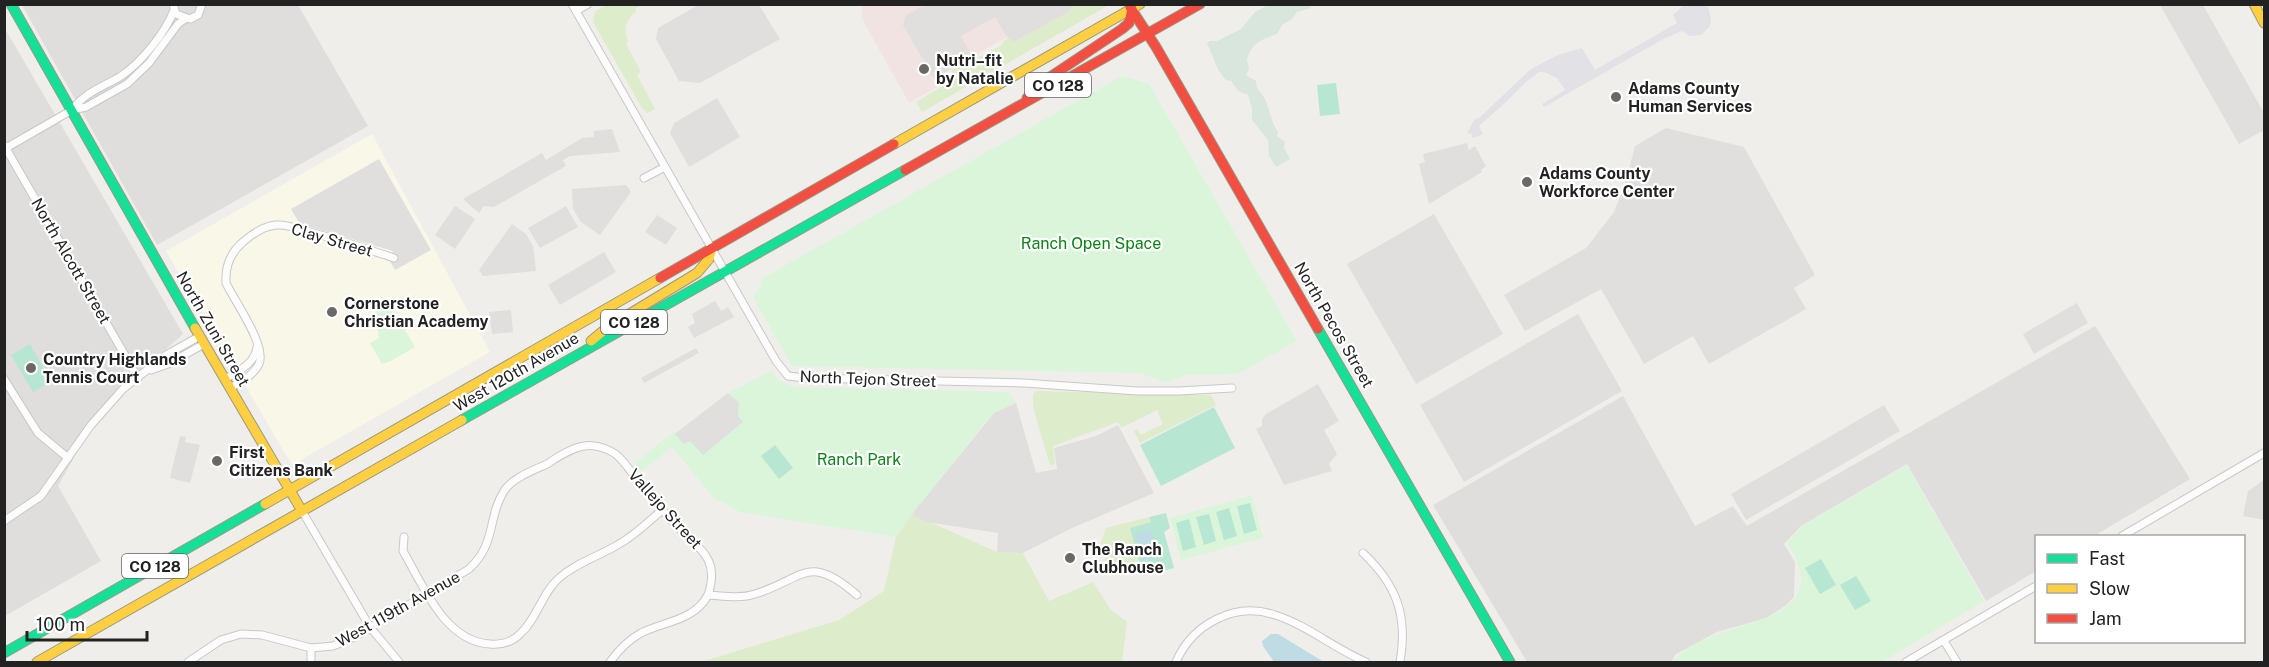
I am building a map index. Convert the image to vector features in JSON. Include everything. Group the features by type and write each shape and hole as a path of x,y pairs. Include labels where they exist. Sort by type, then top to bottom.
{"main road":[{"name":"North Zuni Street","path":"11,4 302,511"},
{"name":"West 120th Avenue","path":"37,663 566,360 1014,111 1200,4"},
{"path":"2254,4 2265,23"},
{"name":"West 120th Avenue","path":"4,653 1134,6"},
{"name":"North Pecos Street","path":"1134,6 1510,663"},
{"path":"1014,111 1047,79 1129,23 1134,6"},
{"path":"566,360 608,327 697,273 709,259 712,248"}],"street":[{"path":"5,147 72,110 86,107 127,84 149,63 178,24 198,15 202,4"},
{"path":"574,8 588,4"},
{"path":"72,110 80,99 122,75 136,64 170,20 173,7"},
{"path":"173,7 176,14 185,19"},
{"name":"North Tejon Street","path":"574,8 776,361 784,372 792,377 1024,382 1137,391 1232,388"},
{"name":"North Alcott Street","path":"5,147 138,378"},
{"path":"644,178 665,167"},
{"name":"Clay Street","path":"257,341 226,283 225,273 228,262 239,245 248,238 276,225 333,238 394,258"},
{"path":"4,521 27,508 41,496 91,425 123,389 166,355 202,340"},
{"path":"225,379 254,359 257,341"},
{"path":"230,388 249,376 258,366 261,351 257,341"},
{"path":"4,379 38,433 68,458"},
{"name":"Vallejo Street","path":"588,445 615,453 662,510 707,556 712,572 712,583 708,595"},
{"name":"West 119th Avenue","path":"188,663 221,639 241,634 262,635 311,648 333,646 370,627 469,569 482,555 507,487 571,450 588,445"},
{"path":"2125,535 2265,453"},
{"path":"404,537 403,551 428,594 450,625 468,639 484,644 505,643 516,637 526,627 550,588 562,575 575,566 620,544 662,510"},
{"name":"North Zuni Street","path":"302,511 370,627 399,663"},
{"path":"1364,553 1382,573 1397,600 1403,633 1400,663"},
{"path":"610,663 632,639 693,613 704,604 708,595 749,596 799,574 819,572 835,576 857,595"},
{"path":"1906,663 2035,587"},
{"path":"1176,663 1186,643 1203,627 1218,618 1252,612 1273,614 1366,663"},
{"path":"1944,641 1957,663"},
{"path":"311,648 311,663"}],"shaded area":[{"path":"700,4 759,5 780,39 700,83 679,81 656,39 658,28"},
{"path":"1685,4 1708,5 1710,26 1701,35 1689,36 1682,31 1665,38 1544,107 1542,104 1565,90 1557,78 1539,72 1479,126 1483,134 1473,138 1467,133 1475,119 1479,118 1531,69 1558,55 1582,48 1595,70 1677,23 1673,15"},
{"path":"22,5 298,5 368,126 157,245"},
{"path":"863,5 1075,5 1014,42 1007,37 947,71 951,79 909,103 861,17"},
{"path":"925,5 1076,5 1014,42 1007,37 995,17 961,36 972,56 934,79 903,25 906,15"},
{"path":"1268,5 1308,5 1311,7 1297,12 1291,20 1283,24 1277,34 1258,42 1247,59 1249,70 1246,75 1256,81 1278,132 1277,136 1285,142 1284,148 1290,159 1276,167 1269,156 1268,140 1252,120 1248,95 1238,91 1231,81 1226,80 1217,67 1207,44 1209,41 1217,41 1241,29 1255,12"},
{"path":"2160,5 2203,5 2264,113 2264,130 2239,144"},
{"path":"4,27 183,334 105,403 58,486 101,561 5,616"},
{"path":"717,98 740,137 689,167 670,133 674,123"},
{"path":"1666,128 1744,147 1815,275 1794,288 1806,309 1709,364 1693,336 1644,364 1601,289 1525,331 1504,295 1586,248 1614,212 1625,184 1635,146"},
{"path":"612,129 620,152 570,156 563,160 566,166 494,207 484,206 479,213 463,199 542,153 546,160 582,138 594,137 594,131"},
{"path":"372,134 490,352 292,465 166,251"},
{"path":"1467,143 1469,150 1475,146 1486,166 1481,170 1482,172 1429,204 1419,164 1425,162 1423,154"},
{"path":"379,159 431,250 395,270 390,261 393,251 300,224 291,209"},
{"path":"626,185 631,192 600,235 581,222 573,209 572,189"},
{"path":"455,206 475,219 455,249 435,235"},
{"path":"566,206 578,227 540,248 528,228"},
{"path":"1434,214 1503,334 1416,384 1347,264"},
{"path":"657,215 677,228 666,245 645,232"},
{"path":"512,224 526,234 533,246 536,271 483,276 479,270"},
{"path":"604,252 616,272 560,305 548,285"},
{"path":"715,301 721,311 728,307 734,317 694,338 688,327 695,323 692,314"},
{"path":"2077,303 2088,323 2034,354 2023,334"},
{"path":"511,310 513,332 492,334 489,312"},
{"path":"1578,314 1622,391 1464,482 1420,405"},
{"path":"2095,326 2190,479 2096,535 2035,535 2035,572 1986,601 1907,464 1801,526 1784,544 1795,562 1794,597 1785,606 1766,618 1717,632 1676,654 1671,662 1527,662 1433,505 1623,396 1695,526 1733,506 1747,526"},
{"path":"696,348 699,353 644,383 641,378"},
{"path":"1318,384 1339,421 1324,430 1337,454 1329,464 1332,471 1284,485 1256,429 1262,426 1262,419 1266,414"},
{"path":"728,393 739,403 738,416 743,422 703,455 690,441 684,444 675,434"},
{"path":"1016,403 1036,473 1057,469 1054,448 1096,436 1118,425 1154,493 1072,528 1023,553 997,552 998,533 926,522 912,514 994,413"},
{"path":"1884,405 1900,431 1746,520 1731,494"},
{"path":"180,436 186,437 185,442 200,445 190,483 170,478"},
{"path":"2264,480 2264,520 2243,516 2248,491"}],"green space":[{"path":"607,5 642,5 635,9 636,12 628,22 626,33 628,42 626,44 641,72 637,75 655,109 648,113 642,108 593,22 595,11"},
{"path":"1076,5 1107,5 922,112 916,102 949,82 952,68 972,57 978,58 1002,45 1008,38 1015,42"},
{"name":"Ranch Open Space","path":"1122,76 1149,84 1297,341 1237,374 1186,375 1165,383 1141,373 792,366 753,297 761,285 761,279"},
{"path":"1336,83 1340,114 1320,116 1317,85"},
{"path":"389,303 415,347 382,364 370,343 379,338 376,311"},
{"name":"Country Highlands Tennis Court","path":"30,344 51,382 33,392 11,355"},
{"name":"Ranch Park","path":"771,371 780,381 795,387 1009,392 1016,403 993,413 896,537 740,512 714,498 672,447 642,471 635,463 728,393"},
{"path":"1036,391 1211,395 1216,405 1140,443 1134,431 1137,429 1141,435 1163,424 1157,410 1121,428 1118,422 1053,446 1055,464 1050,466 1033,407 1033,394"},
{"path":"1214,407 1235,448 1161,486 1140,445"},
{"path":"775,445 793,468 779,479 761,456"},
{"path":"1907,465 1984,601 1882,662 1673,662 1689,647 1712,636 1764,619 1785,608 1798,593 1800,572 1787,543 1802,526"},
{"path":"1252,495 1263,538 1181,560 1170,518"},
{"path":"1250,503 1257,530 1244,534 1237,506"},
{"path":"1229,508 1237,536 1224,540 1216,512"},
{"path":"1166,513 1170,528 1164,532 1174,568 1143,576 1130,528 1151,522 1149,517"},
{"path":"912,514 997,552 1023,553 1049,601 1093,582 1111,610 1127,622 1122,662 701,662 839,620 884,591 896,537"},
{"path":"1209,514 1216,541 1204,545 1196,517"},
{"path":"1149,517 1151,522 1130,528 1140,565 1136,575 1135,572 1114,576 1099,547 1106,528"},
{"path":"1189,519 1196,547 1183,551 1176,523"},
{"path":"1821,559 1836,585 1820,594 1805,568"},
{"path":"1856,576 1871,601 1855,610 1840,585"}],"water":[{"path":"1151,530 1158,556 1142,561 1135,534"},
{"path":"1271,634 1278,634 1324,662 1274,662 1262,641"}],"traffic: fast":[{"path":"11,4 195,328"},
{"path":"462,420 905,170"},
{"path":"1318,329 1510,662"},
{"path":"4,653 265,504"}],"traffic: slow":[{"path":"894,144 1140,4"},
{"path":"2254,4 2264,23"},
{"path":"591,341 608,327 697,273 709,259 712,248"},
{"path":"265,504 660,278"},
{"path":"195,328 302,511"},
{"path":"37,662 462,420"}],"traffic: jam":[{"path":"905,170 1200,4"},
{"path":"1130,7 1156,47 1318,329"},
{"path":"1027,98 1047,79 1122,29 1129,23 1132,9"},
{"path":"660,278 894,144"}],"place":[{"name":"Nutri–fit by Natalie","path":"924,69"},
{"name":"Adams County Human Services","path":"1616,97"},
{"name":"Adams County Workforce Center","path":"1527,182"},
{"name":"Cornerstone Christian Academy","path":"332,312"},
{"name":"Country Highlands Tennis Court","path":"31,368"},
{"name":"First Citizens Bank","path":"217,461"},
{"name":"The Ranch Clubhouse","path":"1070,558"}]}
